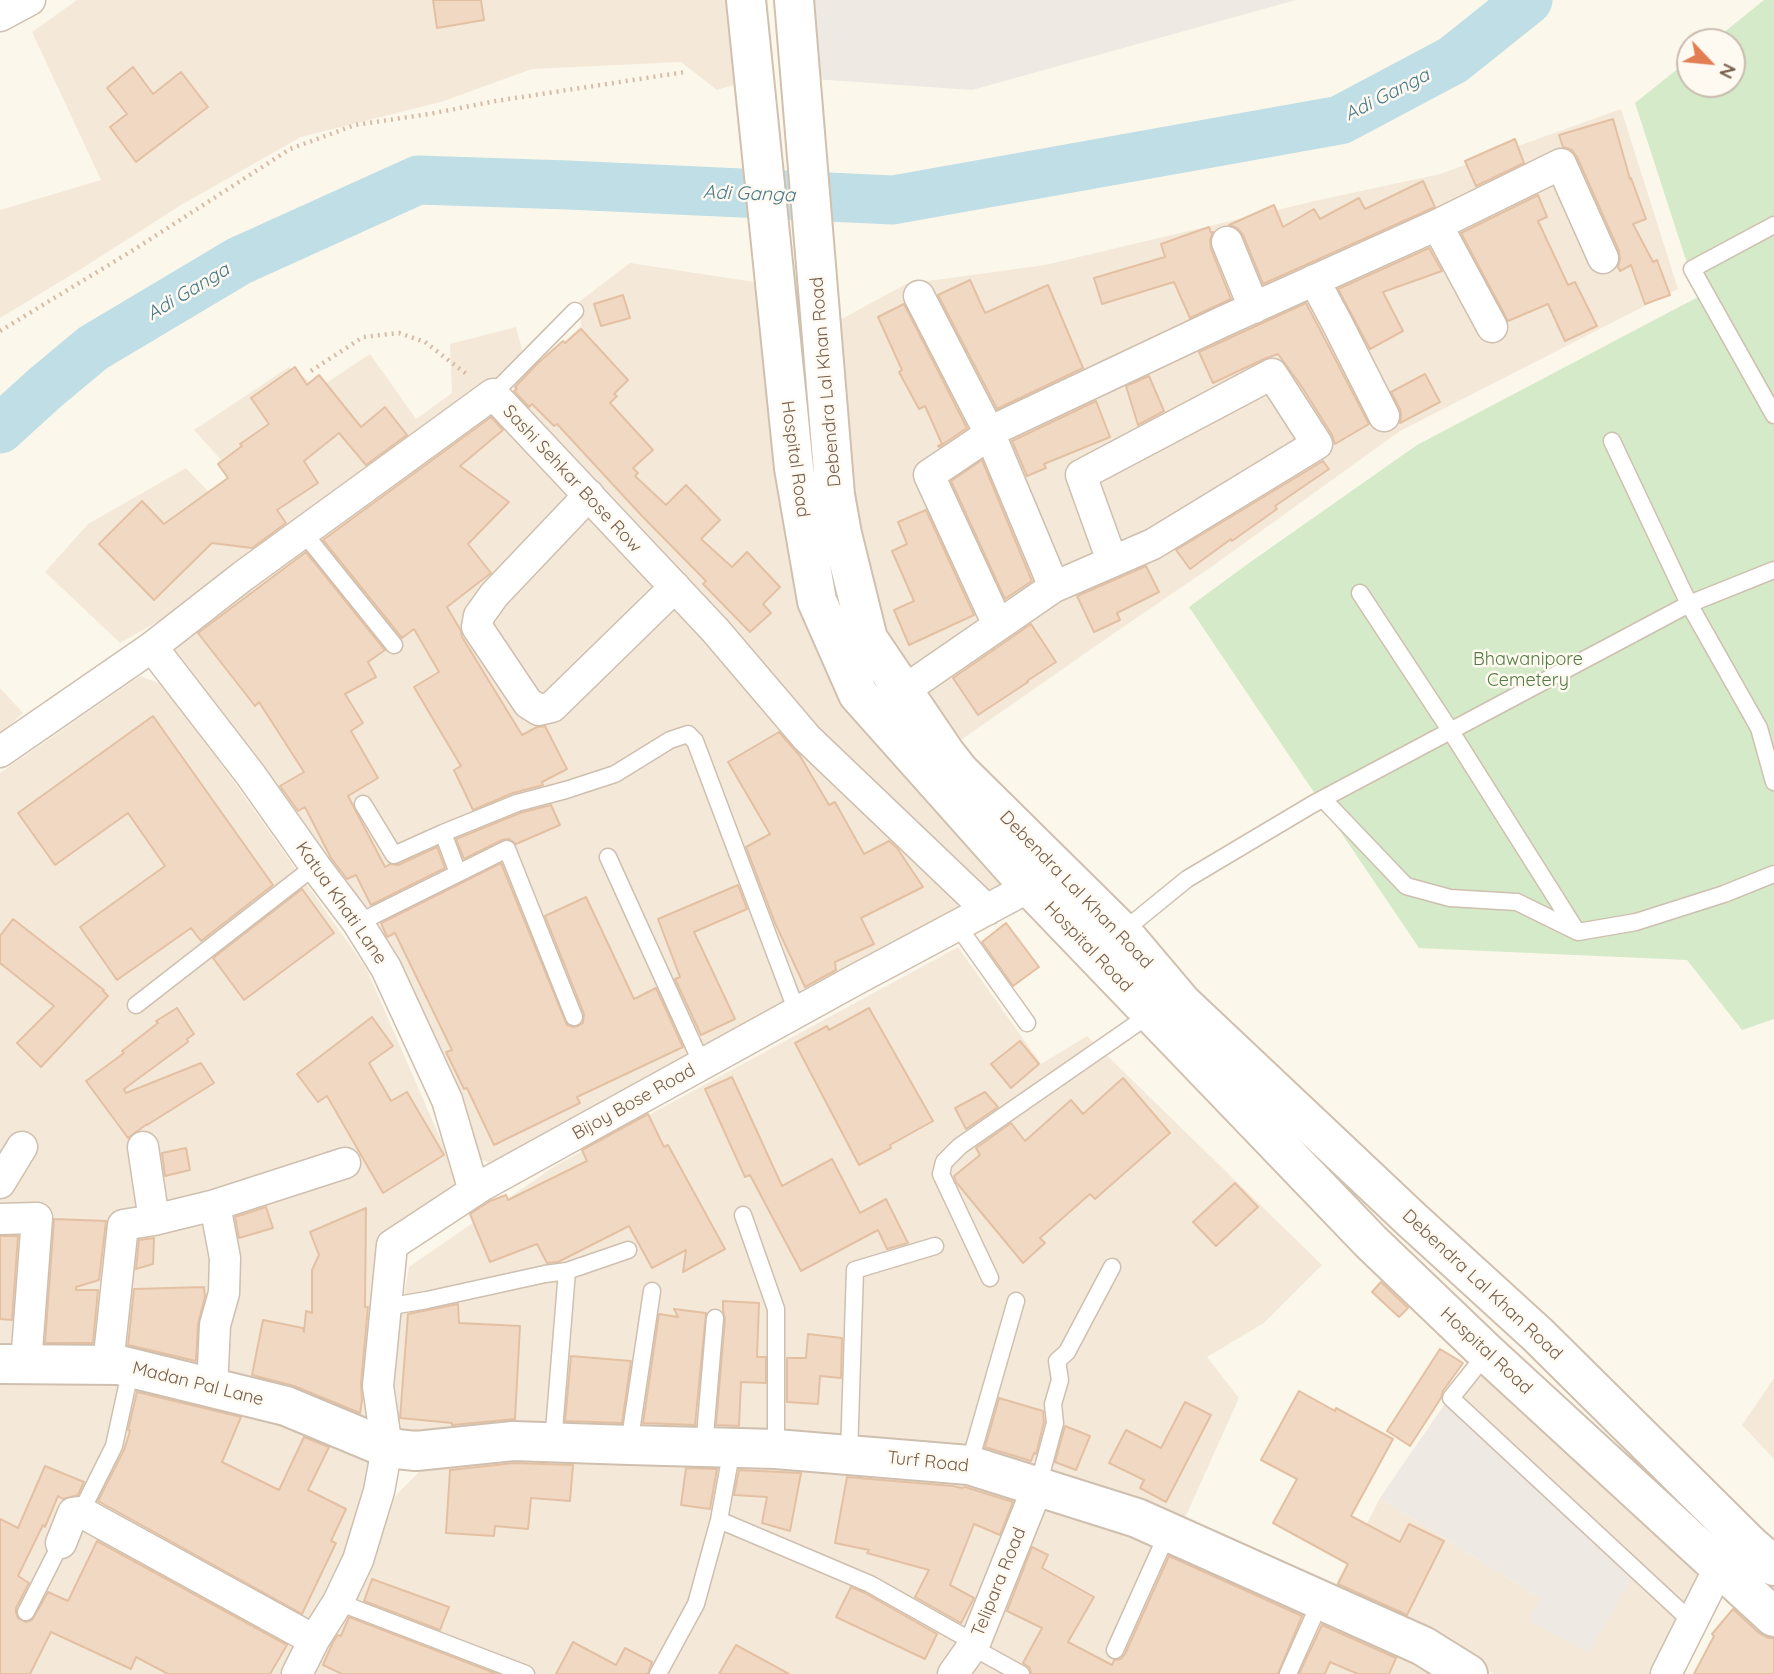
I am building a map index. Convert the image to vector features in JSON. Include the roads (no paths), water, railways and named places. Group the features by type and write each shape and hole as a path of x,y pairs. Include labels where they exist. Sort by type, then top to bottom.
{"main road":[{"name":"Hospital Road","path":"746,0 794,468 817,601 858,694 1045,878 1152,1013 1371,1242 1487,1353 1774,1617"},
{"name":"Debendra Lal Khan Road","path":"794,0 835,495 868,639 945,753 1045,878 1122,932 1182,1003 1538,1335 1774,1566"},
{"name":"Madan Pal Lane","path":"13,1364 120,1367 286,1406 387,1448"},
{"name":"Turf Road","path":"387,1448 416,1451 513,1441 776,1449 969,1465 1137,1518 1423,1646 1468,1674"}],"street":[{"path":"0,16 30,0"},
{"path":"998,625 929,475 989,433 1437,225 1561,164 1603,258"},
{"path":"1437,225 1492,327"},
{"path":"1227,242 1254,308"},
{"path":"1314,280 1384,416"},
{"path":"919,296 989,433 1054,587"},
{"path":"903,691 1054,587 1153,544 1317,444 1272,374 1081,475 1112,561"},
{"name":"Sashi Sehkar Bose Row","path":"0,752 152,646 493,394 715,630 807,738 987,910"},
{"path":"589,495 494,595 479,617 477,627 528,704 539,710 552,707 675,587"},
{"name":"Katua Khati Lane","path":"152,646 250,774 314,866 358,923 386,968 447,1100 474,1191"},
{"name":"Bijoy Bose Road","path":"297,1674 338,1602 358,1560 379,1491 387,1448 378,1386 392,1245 474,1191 1045,878"},
{"path":"0,1183 22,1147"},
{"path":"143,1147 154,1220"},
{"path":"120,1367 123,1224 154,1220 215,1205 345,1163"},
{"path":"212,1388 215,1325 224,1293 225,1258 215,1205"},
{"path":"0,1219 37,1219 13,1364"},
{"name":"Telipara Road","path":"953,1674 973,1645 1038,1486"},
{"path":"61,1542 73,1513 81,1512 314,1640"},
{"path":"1666,1674 1720,1566"}],"lane":[{"path":"1774,225 1692,269 1774,415"},
{"path":"493,394 575,311"},
{"path":"1612,442 1689,604 1759,728 1774,782"},
{"path":"303,532 394,645"},
{"path":"1122,932 1187,879 1323,799 1689,604 1774,570"},
{"path":"1360,593 1578,932"},
{"path":"362,804 394,855 517,803 615,774 670,740 688,734 695,741 797,1012"},
{"path":"1323,799 1406,886 1450,898 1517,902 1578,932 1636,922 1724,894 1774,874"},
{"path":"443,833 458,873"},
{"path":"358,923 507,849 574,1017"},
{"path":"608,857 702,1064"},
{"path":"136,1005 314,866"},
{"path":"957,925 1027,1023"},
{"path":"990,1278 941,1174 944,1162 960,1146 1152,1013"},
{"path":"743,1215 776,1309 776,1449"},
{"path":"849,1454 855,1270 935,1246"},
{"path":"386,1307 567,1271 628,1250"},
{"path":"1038,1486 1055,1423 1053,1404 1060,1380 1057,1362 1067,1352 1112,1267"},
{"path":"553,1443 567,1271"},
{"path":"629,1445 652,1291"},
{"path":"969,1465 1016,1301"},
{"path":"658,1674 696,1604 719,1521 715,1318"},
{"path":"1487,1353 1451,1398 1692,1622"},
{"path":"81,1512 114,1446 120,1367"},
{"path":"719,1521 870,1584 1021,1674"},
{"path":"1115,1650 1168,1532"},
{"path":"26,1612 61,1542"},
{"path":"1288,1674 1321,1600"},
{"path":"338,1602 526,1674"}],"waterway":[{"name":"Adi Ganga","path":"0,429 93,348 239,261 418,180 893,200 1340,120 1453,60 1528,0"}],"park label":[{"name":"Bhawanipore Cemetery","path":"1528,670"}]}
